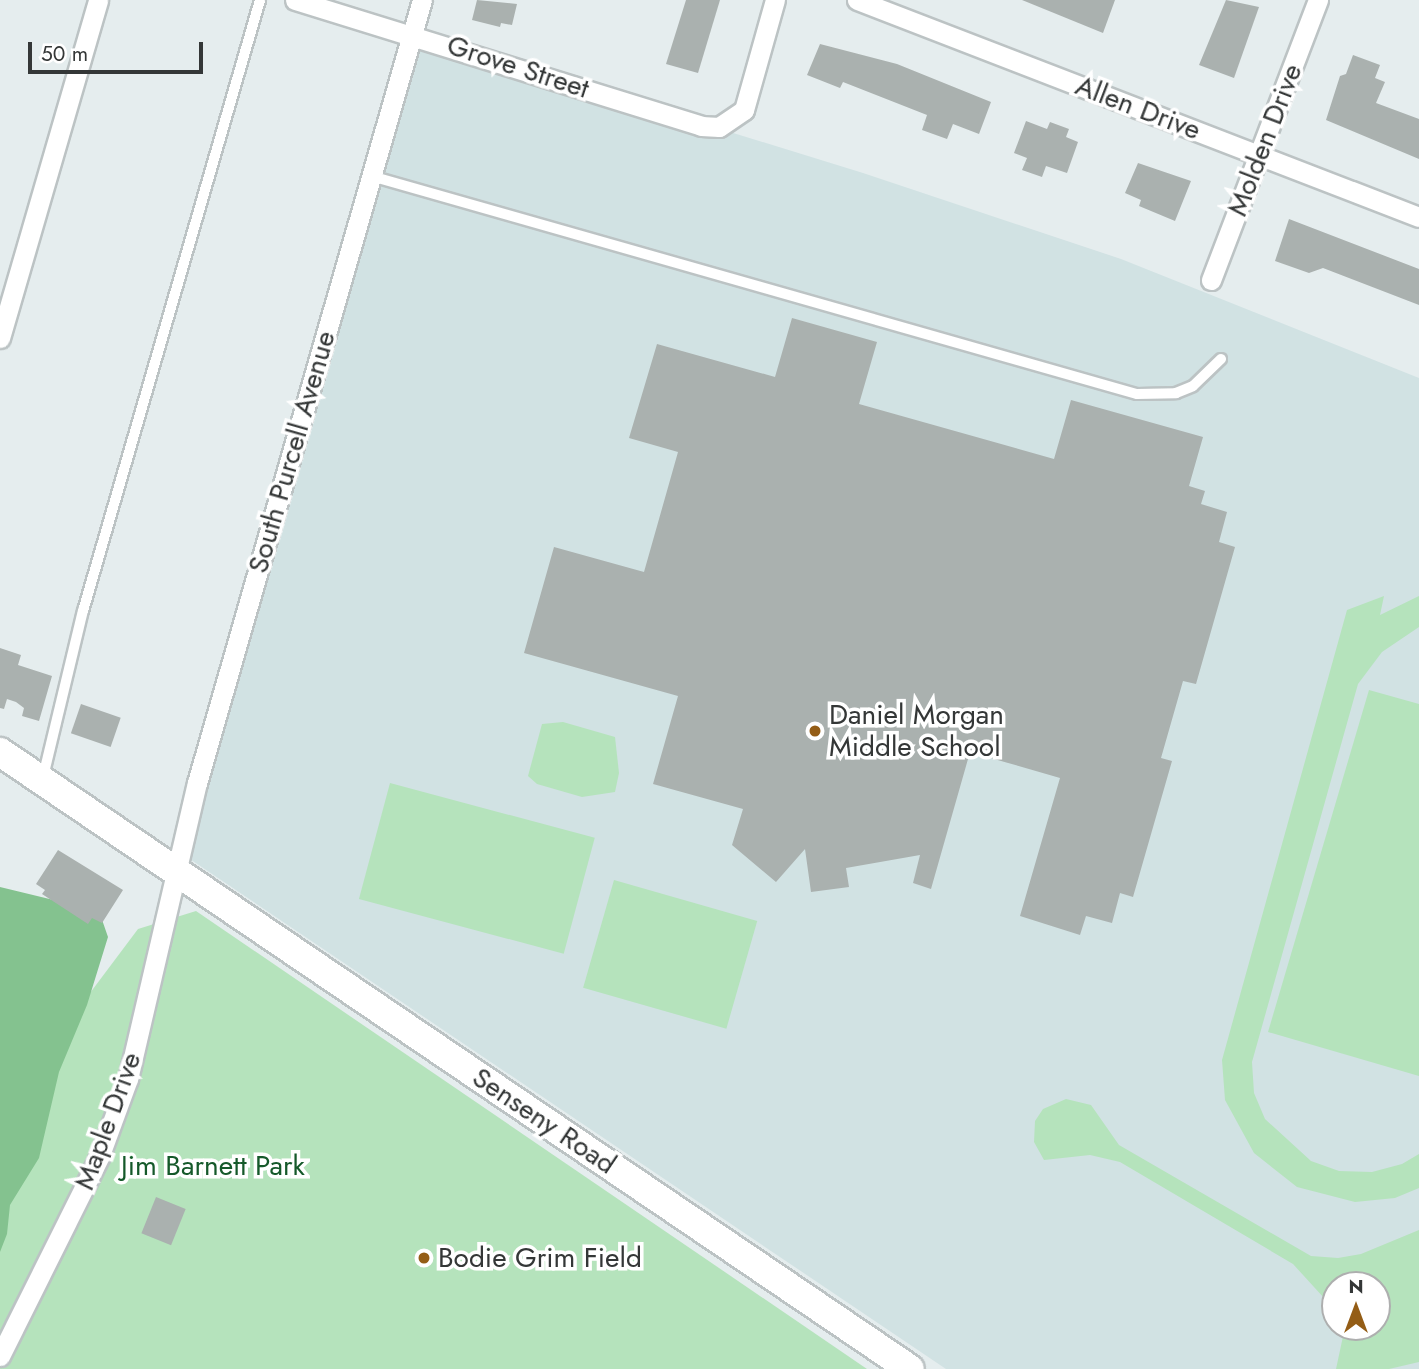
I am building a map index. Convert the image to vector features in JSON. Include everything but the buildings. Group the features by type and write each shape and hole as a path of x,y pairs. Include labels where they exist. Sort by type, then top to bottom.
{"main road":[{"name":"Senseny Road","path":"0,752 910,1369"}],"street":[{"path":"0,338 98,0"},
{"name":"Grove Street","path":"295,0 701,125 719,127 739,117 775,0"},
{"name":"South Purcell Avenue","path":"178,872 197,783 422,0"},
{"name":"Allen Drive","path":"857,0 1419,216"},
{"name":"Molden Drive","path":"1212,280 1318,0"},
{"name":"Maple Drive","path":"0,1356 75,1208 118,1113 178,872"}],"lane":[{"path":"43,781 83,611 260,0"},
{"path":"370,176 1137,394 1176,393 1193,386 1221,359"}],"shaded area":[{"name":"Daniel Morgan Middle School","path":"412,34 863,173 1121,259 1419,378 1419,1369 946,1369 181,853"}],"green space":[{"path":"1384,596 1380,615 1419,596 1419,627 1382,652 1358,684 1252,1062 1254,1093 1265,1119 1311,1161 1339,1171 1372,1172 1402,1164 1419,1154 1419,1188 1395,1198 1355,1202 1297,1187 1254,1153 1225,1100 1222,1060 1347,610"},
{"path":"1369,690 1419,704 1419,1076 1268,1032"},
{"path":"563,722 615,737 619,773 615,792 582,797 537,784 528,776 542,724"},
{"path":"390,783 595,838 564,954 359,899"},
{"path":"614,880 757,921 726,1029 583,988"},
{"path":"0,887 99,911 108,937 87,1005 59,1072 39,1158 10,1205 7,1234 0,1252"},
{"name":"Jim Barnett Park","path":"196,911 867,1369 0,1369 0,1113 138,929"},
{"path":"1066,1099 1091,1105 1119,1145 1311,1256 1338,1258 1361,1254 1419,1230 1419,1362 1389,1369 1336,1369 1342,1341 1391,1341 1391,1271 1321,1271 1321,1295 1293,1264 1120,1162 1090,1155 1044,1160 1034,1142 1035,1121 1043,1109"}],"place":[{"name":"Daniel Morgan Middle School","path":"815,731"},
{"name":"Bodie Grim Field","path":"424,1258"}]}
